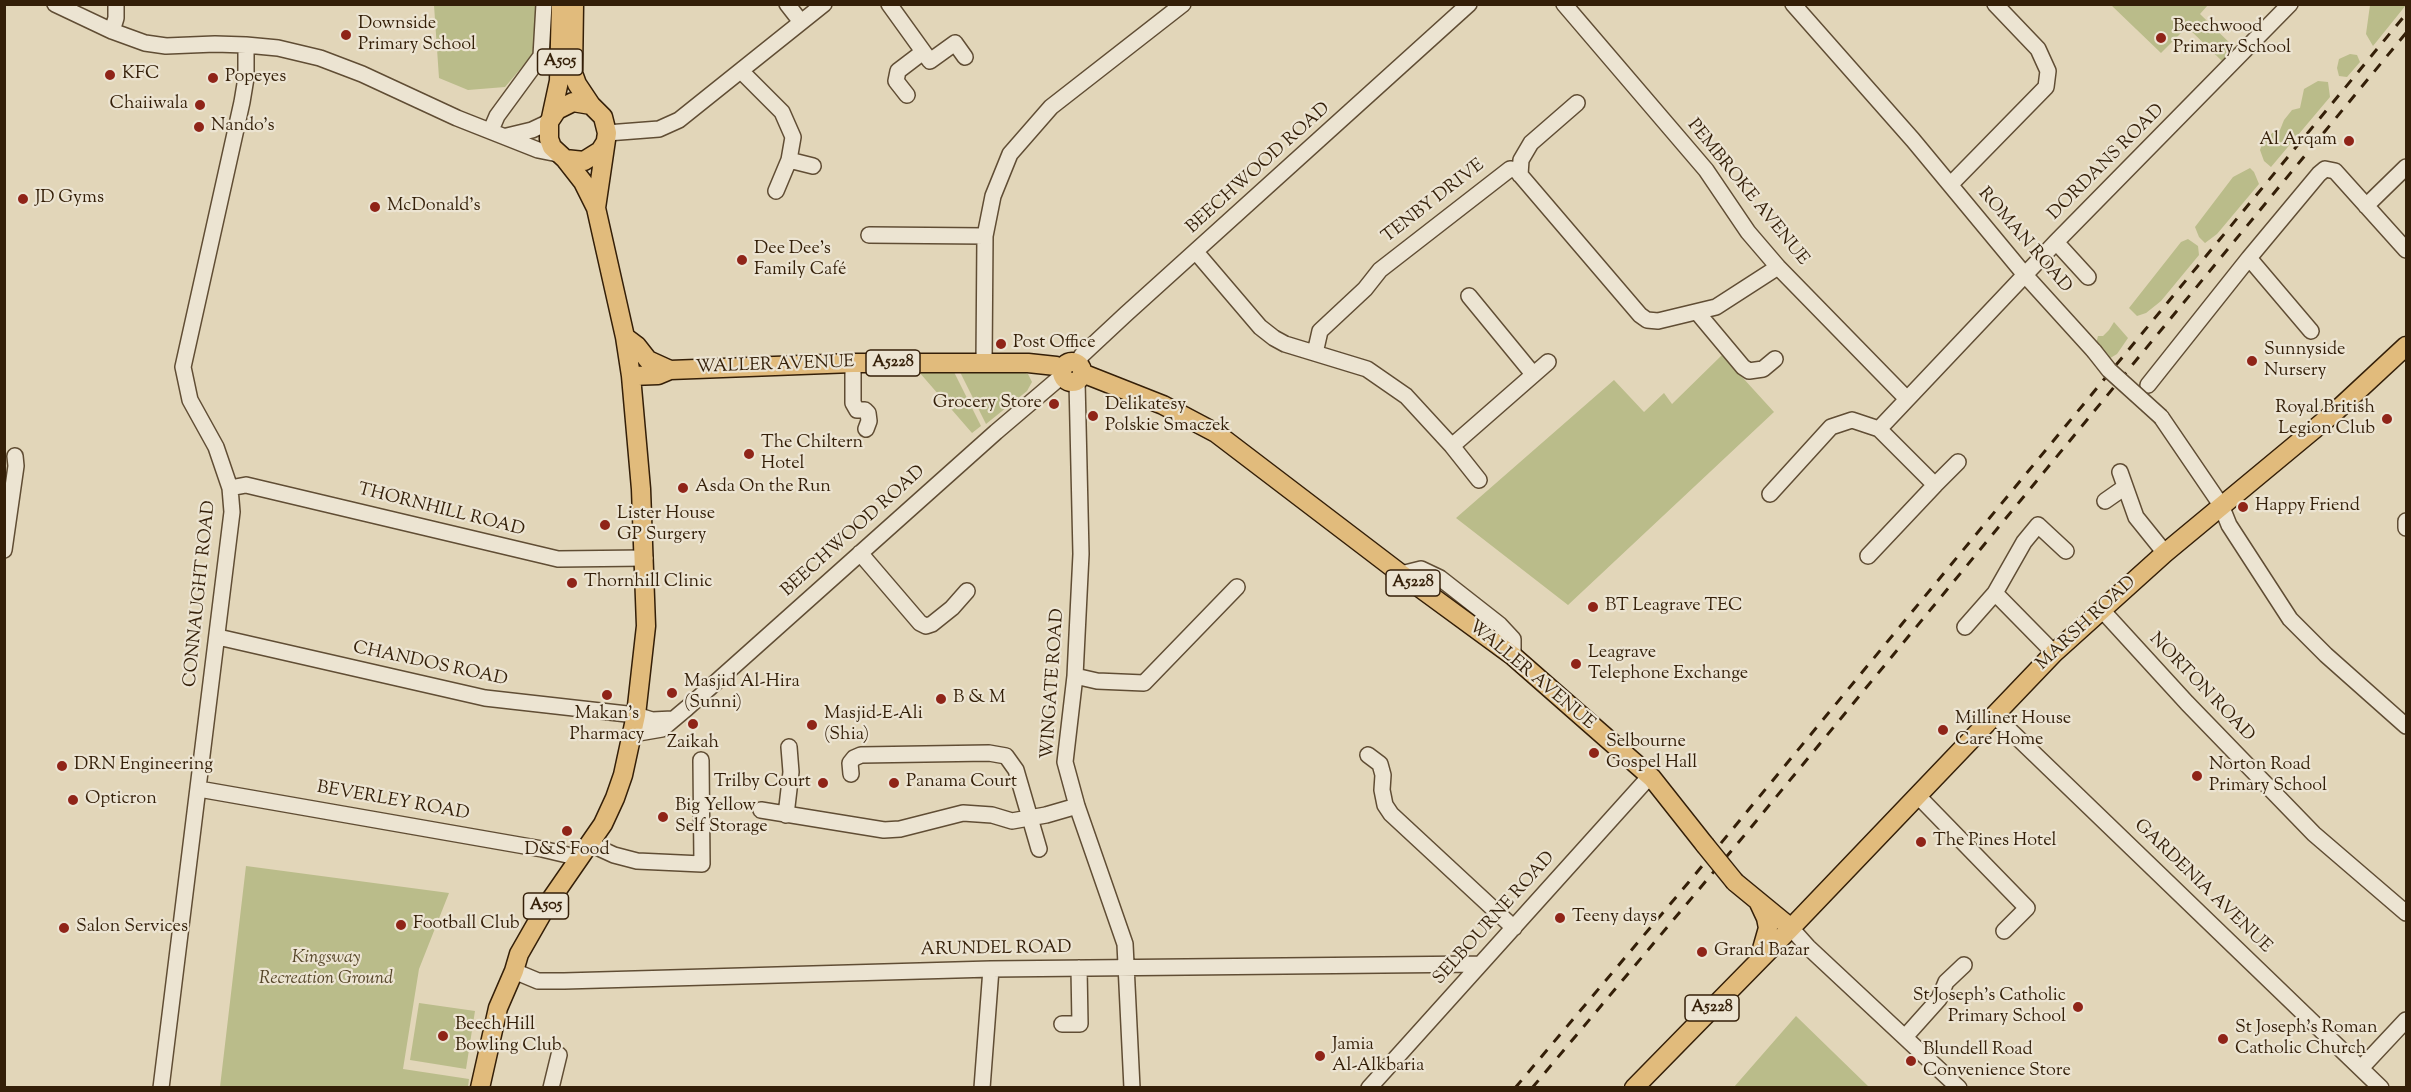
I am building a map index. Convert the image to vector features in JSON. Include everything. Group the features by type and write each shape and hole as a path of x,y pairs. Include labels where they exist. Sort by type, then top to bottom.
{"main road":[{"name":"A505","path":"550,120 559,81 561,4"},
{"name":"A505","path":"574,4 573,73 577,84 591,105"},
{"path":"583,102 591,105 603,117 606,138 593,157 584,160 562,156 549,140 550,120 564,105 583,102"},
{"name":"A505","path":"596,208 606,138"},
{"name":"A505","path":"480,1088 498,1008 519,954 547,905 603,824 615,798 633,734 646,626 645,558 632,376 626,337 596,208 583,182 562,156"},
{"path":"626,337 648,360 670,370"},
{"name":"MARSH ROAD","path":"1791,928 2054,653 2165,553 2335,412 2406,346"},
{"name":"WALLER AVENUE","path":"632,376 658,375 670,370 853,363 1028,363 1056,366 1163,405 1216,433 1513,656 1650,776 1735,882 1791,928"},
{"path":"1758,961 1768,928 1759,902"},
{"name":"A5228","path":"1634,1088 1791,928"}],"street":[{"path":"55,4 112,31 146,43 166,46 246,45 278,48 320,58 362,74 457,118 538,150 562,156"},
{"path":"112,31 116,18 116,4"},
{"path":"491,130 497,116 541,56 544,4"},
{"path":"787,4 801,22"},
{"path":"606,138 651,130 679,120 824,4"},
{"path":"889,4 930,61 955,43 965,57"},
{"path":"984,363 985,236 1000,175 1010,154 1036,123 1072,90 1183,4"},
{"name":"BEECHWOOD ROAD","path":"633,734 662,729 1037,396 1072,372 1082,355 1469,4"},
{"name":"PEMBROKE AVENUE","path":"1564,4 1706,170 1748,232 1778,267 1907,399"},
{"name":"ROMAN ROAD","path":"1793,4 2109,370 2161,417 2221,505 2229,525 2290,619 2326,655 2406,726"},
{"path":"1950,184 2046,87 2048,71 2038,49 1995,4"},
{"name":"DORDANS ROAD","path":"1879,429 2056,242 2290,4"},
{"name":"CONNAUGHT ROAD","path":"161,1088 232,512 230,488 216,447 190,400 183,367 242,102 246,73 246,45"},
{"path":"907,95 896,81 898,71 923,52"},
{"path":"741,71 782,112 793,137 789,160 776,191"},
{"path":"1577,103 1531,142 1521,160 1520,175 1640,315 1647,320 1658,321 1716,307 1778,267"},
{"path":"507,136 532,130 550,120"},
{"path":"789,160 813,166"},
{"path":"2148,385 2319,174 2329,168 2335,171 2406,250"},
{"path":"2366,206 2406,168"},
{"name":"TENBY DRIVE","path":"1315,352 1320,331 1365,289 1380,270 1506,170 1516,170 1520,175"},
{"path":"869,236 985,236"},
{"path":"2056,242 2088,277"},
{"path":"1196,252 1260,327 1274,338 1285,344 1367,369 1406,396 1452,446 1479,480"},
{"path":"2249,258 2311,331"},
{"path":"1469,296 1533,374"},
{"path":"1697,312 1743,367 1749,371 1763,369 1775,359"},
{"path":"1452,446 1548,362"},
{"path":"853,363 853,403 857,410 865,410 868,414 869,421 866,429"},
{"path":"1028,363 1046,378 1037,396"},
{"name":"WINGATE ROAD","path":"1072,372 1081,554 1075,676 1065,762 1077,806 1125,944 1128,967 1132,1088"},
{"path":"1770,494 1831,427 1851,420 1879,429 1935,485"},
{"path":"4,550 16,466 15,456"},
{"path":"1868,556 1958,462"},
{"path":"2105,501 2122,479 2136,517 2165,553"},
{"name":"THORNHILL ROAD","path":"230,488 246,485 558,559 645,558"},
{"path":"2406,521 2406,528"},
{"path":"1965,627 1995,593 2024,542 2038,525 2066,551"},
{"path":"860,553 920,623 926,626 952,608 967,591"},
{"path":"1075,676 1098,681 1143,682 1237,587"},
{"path":"1995,593 2054,653"},
{"name":"NORTON ROAD","path":"2101,609 2187,703 2314,834 2406,914"},
{"name":"CHANDOS ROAD","path":"218,636 485,698 636,715"},
{"path":"636,715 652,720 673,719"},
{"name":"GARDENIA AVENUE","path":"1995,716 2381,1088"},
{"path":"786,815 791,772 789,747"},
{"path":"851,774 850,763 861,755 988,753 1006,756 1016,770 1039,849"},
{"path":"1368,755 1380,764 1385,805 1391,813 1514,928"},
{"name":"BEVERLEY ROAD","path":"199,789 531,847 585,851 637,861 702,864 701,760"},
{"name":"SELBOURNE ROAD","path":"1369,1088 1650,776"},
{"path":"1918,796 2027,908 2004,931"},
{"path":"761,810 884,830 900,829 963,813 992,815 1012,821 1077,806"},
{"path":"1791,928 1808,947 1959,1088"},
{"name":"ARUNDEL ROAD","path":"514,971 538,981 564,981 991,969 1480,964"},
{"path":"1905,1037 1940,999 1946,982 1964,965"},
{"path":"1062,1024 1080,1024 1079,968"},
{"path":"982,1088 991,969"},
{"path":"2361,1068 2406,1020"},
{"path":"551,1088 559,1055"}],"green space":[{"path":"434,5 538,5 536,45 533,54 505,87 468,90 439,78"},
{"name":"Beechwood Primary School","path":"2111,5 2208,5 2200,14 2236,49 2223,62 2187,27 2161,53"},
{"path":"2370,5 2406,5 2373,46 2366,34"},
{"path":"2350,54 2357,55 2360,62 2347,77 2339,76 2337,68 2339,59"},
{"path":"2318,81 2328,82 2330,97 2271,167 2264,161 2260,150 2262,144 2274,131 2280,130 2292,110 2300,108 2304,89"},
{"path":"2250,168 2259,184 2217,234 2205,243 2199,237 2195,227 2233,177"},
{"path":"2188,239 2198,246 2199,255 2161,301 2146,313 2137,316 2129,308 2181,242"},
{"path":"2114,322 2128,338 2117,354 2107,360 2097,346 2097,340 2098,336 2103,336"},
{"path":"1722,355 1774,412 1568,605 1456,518 1614,380 1644,412 1664,393 1672,404"},
{"path":"919,372 954,372 981,426 972,433"},
{"path":"960,372 1024,372 1028,374 1032,382 1027,391 986,424"},
{"name":"Kingsway Recreation Ground","path":"246,866 449,893 419,969 403,1069 469,1079 468,1087 220,1087"},
{"name":"Beech Hill Bowling Club","path":"419,1003 475,1011 466,1069 410,1060"},
{"path":"1796,1016 1869,1087 1734,1087"}],"railway":[{"path":"1515,1088 1688,883 2406,14"},
{"path":"1532,1088 1748,831 2406,33"}],"place":[{"name":"Downside Primary School","path":"346,35"},
{"name":"Beechwood Primary School","path":"2161,38"},
{"name":"KFC","path":"110,75"},
{"name":"Popeyes","path":"213,78"},
{"name":"Chaiiwala","path":"200,105"},
{"name":"Nando's","path":"199,127"},
{"name":"Al Arqam","path":"2349,141"},
{"name":"JD Gyms","path":"23,199"},
{"name":"McDonald's","path":"375,207"},
{"name":"Dee Dee's Family Café","path":"742,260"},
{"name":"Post Office","path":"1001,344"},
{"name":"Sunnyside Nursery","path":"2252,361"},
{"name":"Grocery Store","path":"1054,404"},
{"name":"Delikatesy Polskie Smaczek","path":"1093,416"},
{"name":"Royal British Legion Club","path":"2387,419"},
{"name":"The Chiltern Hotel","path":"749,454"},
{"name":"Asda On the Run","path":"683,488"},
{"name":"Happy Friend","path":"2243,507"},
{"name":"Lister House GP Surgery","path":"605,525"},
{"name":"Thornhill Clinic","path":"572,583"},
{"name":"BT Leagrave TEC","path":"1593,607"},
{"name":"Leagrave Telephone Exchange","path":"1576,664"},
{"name":"Masjid Al-Hira (Sunni)","path":"672,693"},
{"name":"Makan's Pharmacy","path":"607,695"},
{"name":"B & M","path":"941,699"},
{"name":"Zaikah","path":"693,724"},
{"name":"Masjid-E-Ali (Shia)","path":"812,725"},
{"name":"Milliner House Care Home","path":"1943,730"},
{"name":"Selbourne Gospel Hall","path":"1594,753"},
{"name":"DRN Engineering","path":"62,766"},
{"name":"Norton Road Primary School","path":"2197,776"},
{"name":"Trilby Court","path":"823,783"},
{"name":"Panama Court","path":"894,783"},
{"name":"Opticron","path":"73,800"},
{"name":"Big Yellow Self Storage","path":"663,817"},
{"name":"D&S Food","path":"567,831"},
{"name":"The Pines Hotel","path":"1921,842"},
{"name":"Teeny days","path":"1560,918"},
{"name":"Football Club","path":"401,925"},
{"name":"Salon Services","path":"64,928"},
{"name":"Grand Bazar","path":"1702,952"},
{"name":"St Joseph's Catholic Primary School","path":"2078,1007"},
{"name":"Beech Hill Bowling Club","path":"443,1036"},
{"name":"St Joseph's Roman Catholic Church","path":"2223,1039"},
{"name":"Jamia Al-Alkbaria","path":"1320,1056"},
{"name":"Blundell Road Convenience Store","path":"1911,1061"}]}
